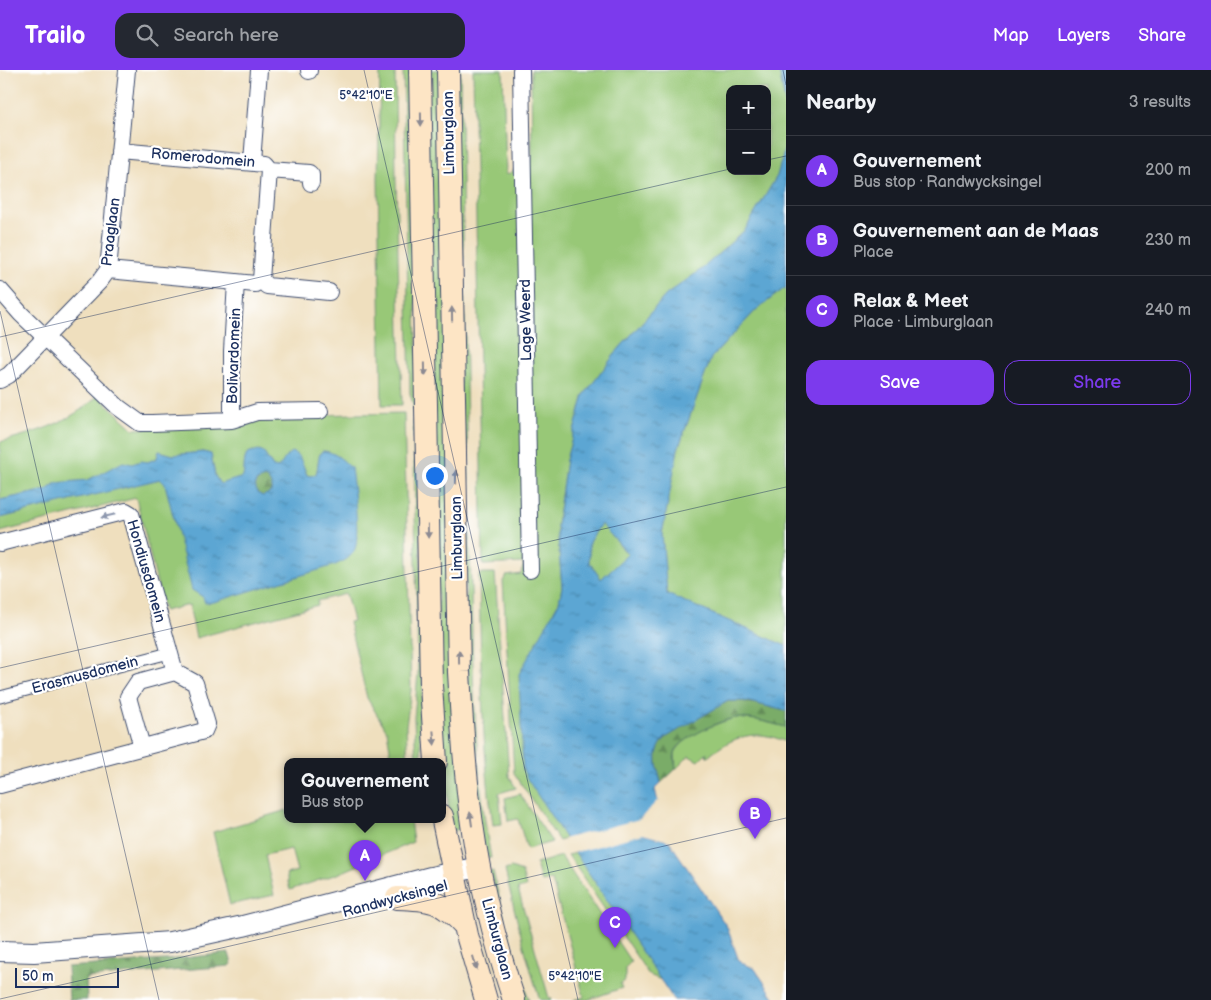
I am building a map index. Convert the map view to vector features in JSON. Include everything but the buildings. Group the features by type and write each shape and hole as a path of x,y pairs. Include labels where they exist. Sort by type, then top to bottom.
{"main road":[{"name":"Limburglaan","path":"420,70 431,686 436,758"},
{"name":"Limburglaan","path":"448,70 459,672 465,769 472,830 479,867 495,936 514,1000"},
{"name":"Limburglaan","path":"443,823 465,926 486,1000"},
{"path":"397,898 433,901 451,912 465,926"}],"street":[{"name":"Praaglaan","path":"0,380 9,375 100,282 108,270 127,70"},
{"path":"252,162 259,70"},
{"name":"Lage Weerd","path":"521,70 530,570"},
{"name":"Romerodomein","path":"119,151 264,164 268,170 261,280"},
{"path":"268,170 309,173 312,175 311,183"},
{"path":"108,270 255,284 261,280 267,286 329,292"},
{"name":"Bolivardomein","path":"0,290 20,314 45,338 118,407 140,423 232,420 232,351 236,282"},
{"path":"232,420 258,412 320,411"},
{"name":"Hondiusdomein","path":"0,543 126,511 131,514 175,672"},
{"name":"Erasmusdomein","path":"0,697 169,653"},
{"path":"0,785 204,731 207,724 195,684 175,672"},
{"name":"Erasmusdomein","path":"142,747 128,697 138,682 175,672"},
{"name":"Randwycksingel","path":"0,951 34,952 170,942 199,943 239,937 311,921 397,898 479,867"},
{"name":"Randwycksingel","path":"170,942 454,878"},
{"name":"Randwycksingel","path":"0,960 34,952"}],"green space":[{"path":"380,70 395,70 402,405 382,405 378,179"},
{"path":"403,70 412,70 423,688 419,718 422,758 416,758 414,718 418,673 413,404 410,394"},
{"path":"426,70 444,70 466,828 451,831 446,784 446,758 443,758 441,738"},
{"path":"452,70 460,70 474,704 480,781 491,858 487,858 471,795"},
{"path":"473,70 503,70 506,175 532,160 531,70 779,70 786,107 786,144 777,176 745,230 702,269 666,295 618,350 584,395 566,460 557,526 562,587 559,602 544,631 523,770 566,839 559,841 514,773 503,581 506,576 521,574 524,563 483,565"},
{"path":"786,287 786,646 667,594 662,534 678,449 711,358 756,310"},
{"path":"98,396 134,429 239,426 261,416 404,413 411,690 406,726 408,758 388,758 390,749 387,731 367,698 349,622 353,621 346,594 317,601 318,605 196,638 189,605 164,611 136,498 0,532 0,518 136,484 97,475 88,480 56,483 47,490 0,500 0,442 52,425 75,413","holes":["159,451 173,455 203,452 211,454 215,476 220,485 243,478 247,454 251,452 263,452 273,467 278,468 285,461 287,455 310,476 316,474 319,456 322,451 338,456 351,468 357,538 203,597 195,591 165,483 160,479 147,482 142,462 148,462 157,458"]},
{"path":"264,478 270,481 273,487 270,493 264,496 258,493 255,487 258,481"},
{"path":"601,523 628,555 601,579 589,562 589,542"},
{"path":"495,573 509,776 516,788 499,793 502,824 493,825 486,763 482,700 479,575"},
{"path":"728,701 745,701 786,711 786,727 736,718 713,725 680,745 676,750 674,759 676,769 661,783 656,757 661,743 678,729"},
{"path":"735,718 757,720 786,727 786,742 765,735 745,736 726,744 708,757 706,755 707,752 698,761 689,756 676,769 675,753 685,741 710,727"},
{"path":"520,794 552,842 527,849 518,819 508,821 505,798"},
{"path":"284,811 284,823 410,823 413,842 340,873 290,890 286,874 297,871 291,849 265,855 274,895 230,905 213,832"},
{"path":"576,853 661,980 649,975 568,855"},
{"path":"561,856 631,962 625,968 625,981 620,984 622,988 587,1000 574,1000 584,997 552,880 541,882 536,864"},
{"path":"511,868 522,872 526,887 518,889 549,998 552,1000 540,1000 535,984 505,870"},
{"path":"493,871 507,931 529,1000 518,1000 490,872"},
{"path":"229,953 232,964 230,966 86,978 87,1000 69,1000 67,967"}],"water":[{"path":"779,70 786,70 786,107"},
{"path":"786,144 786,287 756,310 711,358 678,449 662,534 667,594 786,646 786,711 745,701 728,701 665,738 658,749 657,755 661,783 655,789 658,802 640,819 643,834 669,841 727,927 739,961 755,969 776,1000 674,1000 526,777 523,770 519,674 559,602 562,587 557,526 566,460 584,395 618,350 666,295 702,269 745,230 777,176","holes":["601,524 628,554 601,579 589,562 589,542"]},
{"path":"159,451 173,455 203,452 211,454 215,476 220,484 243,477 247,454 251,452 263,452 273,467 278,468 291,452 294,453 301,461 307,475 310,476 316,474 319,456 322,451 334,454 351,468 357,524 354,551 346,560 335,565 214,602 205,603 203,597 192,590 165,484 160,479 0,518 0,500 47,490 56,483 88,480 123,462 132,464 141,461 148,462 157,458","holes":["264,478 268,479 272,486 271,492 263,496 257,493 255,484 257,481"]}],"pier":[{"path":"658,800 659,804 643,820 645,832 669,839 669,841 643,834 573,853 563,839 640,819"}],"place":[{"name":"Gouvernement aan de Maas","path":"755,839"},
{"name":"Gouvernement","path":"365,881"},
{"name":"Relax & Meet","path":"615,948"}]}
